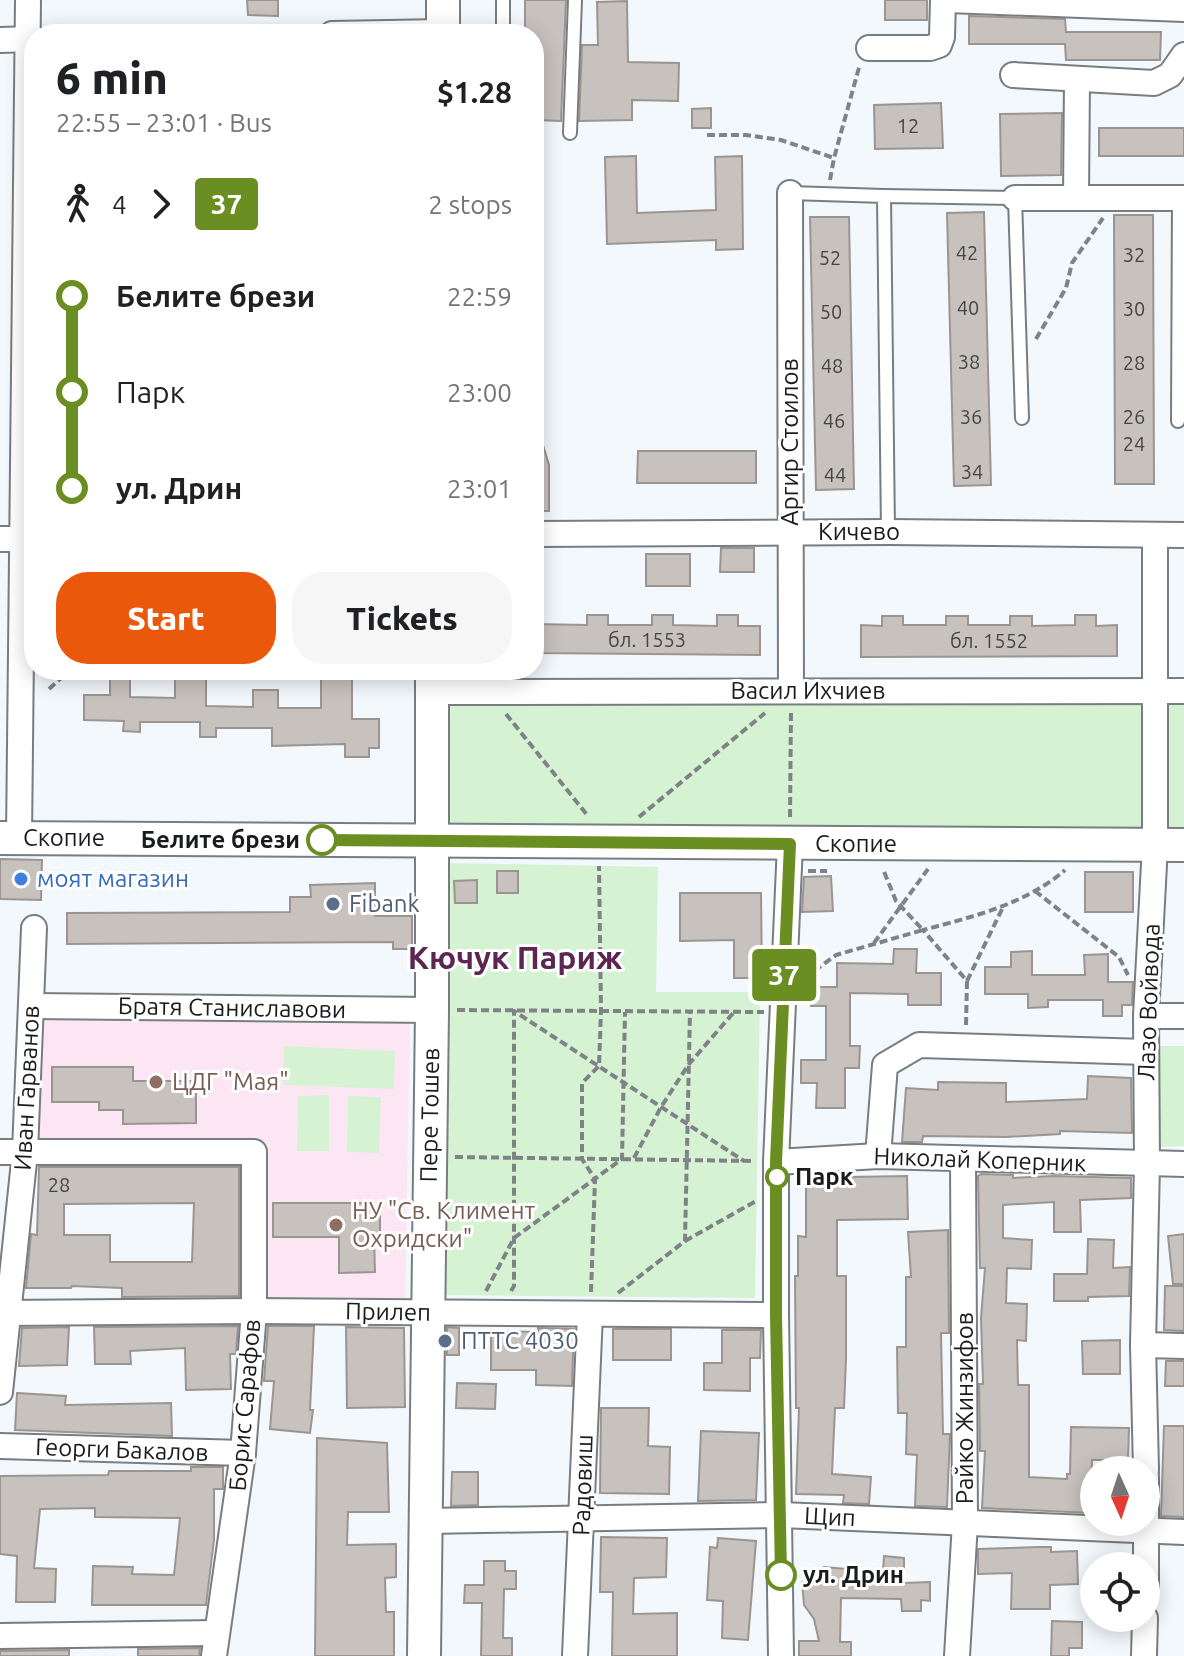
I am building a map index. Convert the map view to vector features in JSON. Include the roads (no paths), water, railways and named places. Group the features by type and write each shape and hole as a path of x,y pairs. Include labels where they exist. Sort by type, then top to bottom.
{"street":[{"path":"28,0 30,24"},
{"path":"443,0 443,24"},
{"path":"869,48 930,48 939,45 946,0 1184,9"},
{"path":"0,40 24,40"},
{"path":"1013,75 1154,83 1170,75 1184,55"},
{"path":"1076,197 1077,79"},
{"name":"Аргир Стоилов","path":"790,193 791,691"},
{"path":"1015,198 1181,198"},
{"path":"10,838 24,423"},
{"name":"Кичево","path":"544,534 888,532 1184,535"},
{"name":"Лазо Войвода","path":"1146,1456 1143,1345 1146,1016 1170,845 1155,691 1155,535"},
{"name":"Васил Ихчиев","path":"432,681 487,692 1184,691"},
{"name":"Пере Тошев","path":"424,1656 432,1010 432,681"},
{"name":"Скопие","path":"10,838 433,841 604,854 790,844 1170,845"},
{"path":"781,1656 776,1162 790,844"},
{"name":"Иван Гарванов","path":"0,1392 3,1313 25,1152 34,928"},
{"name":"Братя Станиславови","path":"31,1006 432,1010"},
{"path":"1146,1016 1184,1016"},
{"path":"878,1156 885,1065 919,1045 1146,1052"},
{"path":"0,1152 25,1152"},
{"name":"Борис Сарафов","path":"25,1152 254,1152 254,1311 243,1453 215,1645"},
{"name":"Николай Коперник","path":"776,1162 878,1156 1184,1164"},
{"name":"Райко Жинзифов","path":"957,1656 965,1523 963,1160"},
{"name":"Прилеп","path":"3,1313 254,1311 776,1315"},
{"name":"Радовиш","path":"575,1656 590,1314"},
{"path":"1143,1345 1184,1346"},
{"name":"Георги Бакалов","path":"0,1446 243,1453"},
{"name":"Щип","path":"427,1521 781,1515 1080,1528"},
{"name":"Щип","path":"1160,1531 1184,1532"},
{"path":"1144,1656 1145,1632"},
{"path":"0,1636 215,1645"}],"lane":[{"path":"503,0 503,24"},
{"path":"570,133 575,0"},
{"path":"790,193 1015,198 1022,418"},
{"path":"884,196 888,532"},
{"path":"1178,421 1181,198"}],"place":[{"name":"Белите брези","path":"322,840"},
{"name":"моят магазин","path":"21,879"},
{"name":"Fibank","path":"333,904"},
{"name":"ЦДГ \"Мая\"","path":"156,1082"},
{"name":"Парк","path":"777,1177"},
{"name":"НУ \"Св. Климент Охридски\"","path":"336,1225"},
{"name":"ПТТС 4030","path":"445,1341"},
{"name":"ул. Дрин","path":"781,1575"}],"district":[{"name":"Кючук Париж","path":"515,958"}]}
